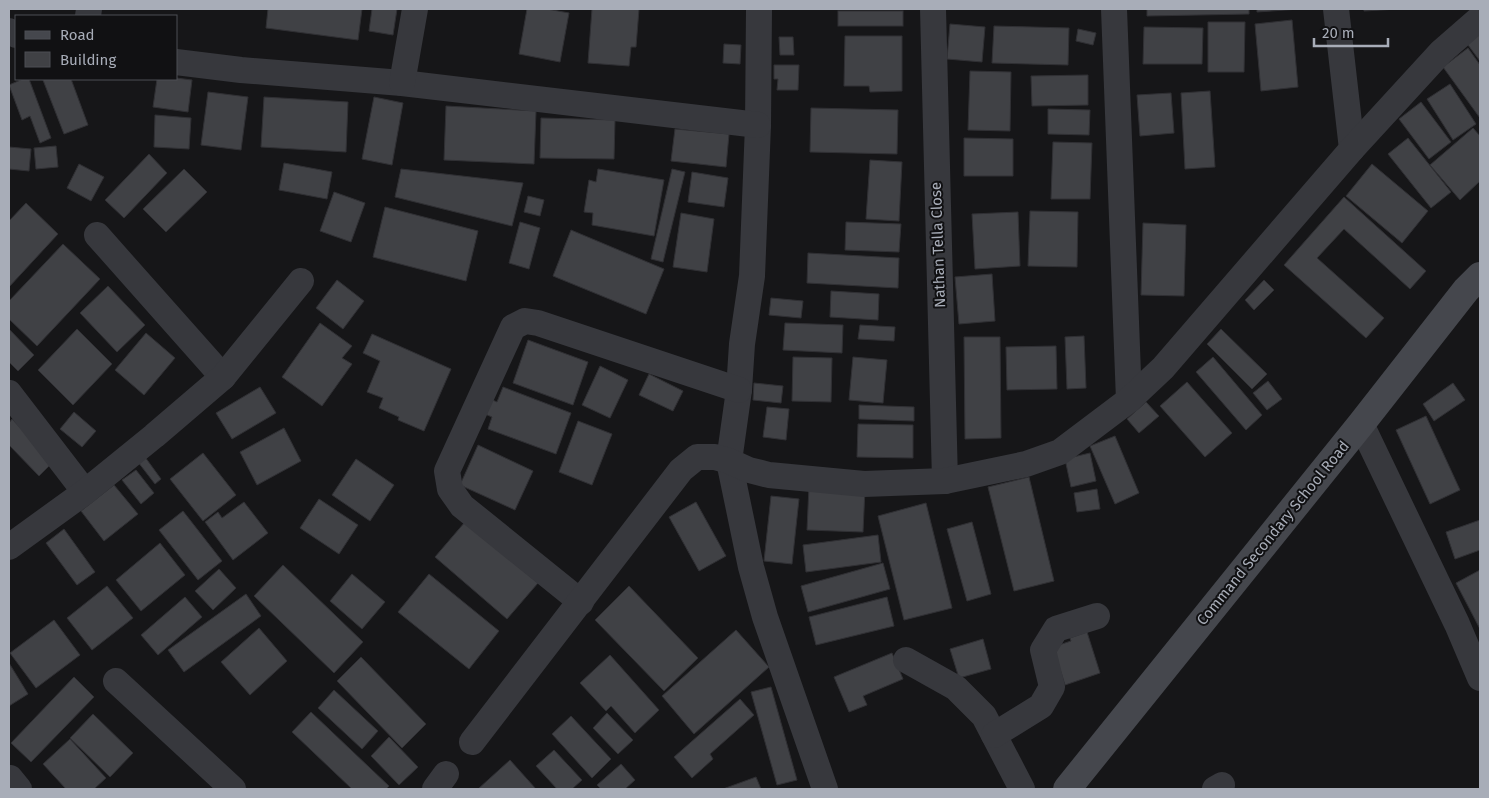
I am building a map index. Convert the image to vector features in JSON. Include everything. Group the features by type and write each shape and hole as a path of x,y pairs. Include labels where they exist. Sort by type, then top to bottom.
{"main road":[{"name":"Command Secondary School Road","path":"1067,789 1361,424 1466,290 1480,276"}],"street":[{"path":"402,83 415,9"},
{"path":"759,9 758,125 752,276 742,344 740,390 729,461 751,567 765,617 826,789"},
{"name":"Nathan Tella Close","path":"933,9 945,481"},
{"path":"1114,9 1129,400"},
{"path":"1336,9 1352,149"},
{"path":"472,742 681,470 697,457 715,457 749,470 769,475 864,484 945,481 1026,464 1060,452 1129,400 1163,368 1352,149 1441,52 1480,18"},
{"path":"178,62 241,70 402,83 758,125"},
{"path":"97,235 223,378"},
{"path":"9,547 85,492 223,378 300,281"},
{"path":"581,602 462,506 450,489 447,471 513,327 525,321 538,323 740,390"},
{"path":"9,393 85,492"},
{"path":"1361,424 1457,624 1480,678"},
{"path":"994,735 1041,706 1052,687 1043,650 1056,629 1097,616"},
{"path":"906,660 956,688 984,716 1022,789"},
{"path":"116,681 233,789"}],"building":[{"path":"268,9 362,9 358,40 266,28"},
{"path":"372,9 397,9 393,35 369,31"},
{"path":"527,9 547,9 569,13 560,62 519,54"},
{"path":"592,9 639,9 636,47 631,47 629,66 588,63"},
{"path":"1147,9 1249,9 1249,14 1147,16"},
{"path":"1257,9 1300,9 1257,12"},
{"path":"1364,9 1398,9 1364,11"},
{"path":"838,11 903,11 903,26 838,26"},
{"path":"1292,20 1298,87 1261,91 1255,24"},
{"path":"1208,22 1245,22 1244,72 1208,72"},
{"path":"1480,23 1480,61 1462,37"},
{"path":"950,24 985,27 982,62 947,59"},
{"path":"994,26 1069,28 1068,65 992,63"},
{"path":"1144,27 1203,28 1202,64 1143,64"},
{"path":"1078,29 1096,33 1093,45 1076,41"},
{"path":"845,36 902,36 902,91 870,92 869,86 844,86"},
{"path":"779,37 793,37 794,55 780,55"},
{"path":"724,44 741,45 740,64 723,63"},
{"path":"1468,48 1480,65 1480,118 1443,67"},
{"path":"774,65 799,65 798,90 777,90 778,79 774,79"},
{"path":"970,71 1011,72 1010,131 968,130"},
{"path":"1088,75 1088,105 1032,106 1031,76"},
{"path":"178,78 192,80 188,112 153,107 157,80 178,80"},
{"path":"21,80 29,80 51,138 40,143 30,116 22,120 9,85"},
{"path":"43,80 71,80 88,125 64,134"},
{"path":"1450,84 1476,124 1453,140 1427,99"},
{"path":"1210,91 1215,167 1185,169 1181,93"},
{"path":"208,92 248,97 241,150 201,145"},
{"path":"1171,93 1174,133 1140,136 1137,95"},
{"path":"264,97 348,102 346,152 261,147"},
{"path":"374,97 403,103 392,165 362,159"},
{"path":"1421,102 1451,142 1429,159 1399,119"},
{"path":"446,106 536,111 534,164 444,160"},
{"path":"811,108 898,110 897,154 810,152"},
{"path":"1048,109 1090,110 1089,135 1048,134"},
{"path":"155,115 191,118 189,149 154,147"},
{"path":"541,118 615,120 614,159 540,158"},
{"path":"1473,128 1480,136 1480,181 1460,200 1430,165"},
{"path":"675,129 729,134 726,167 671,161"},
{"path":"964,138 1013,139 1013,176 964,176"},
{"path":"1408,138 1451,192 1431,208 1388,154"},
{"path":"1053,142 1092,143 1090,199 1051,199"},
{"path":"56,146 58,167 36,169 34,148"},
{"path":"9,147 31,149 29,171 9,169"},
{"path":"149,154 167,173 124,218 105,200"},
{"path":"870,160 902,162 899,221 866,219"},
{"path":"284,163 332,172 327,199 279,190"},
{"path":"79,164 104,177 91,201 67,188"},
{"path":"1372,164 1428,211 1402,243 1346,196"},
{"path":"184,169 207,192 166,232 143,209"},
{"path":"401,169 523,183 512,226 395,197"},
{"path":"598,169 664,180 654,236 592,225 593,213 584,212 589,180 596,182"},
{"path":"672,169 685,172 663,262 651,259"},
{"path":"692,172 728,178 724,207 688,202"},
{"path":"334,192 365,203 351,242 320,231"},
{"path":"528,196 544,200 540,216 524,212"},
{"path":"1344,197 1426,271 1410,289 1344,229 1317,258 1384,318 1366,338 1284,265"},
{"path":"26,203 58,234 9,287 9,221"},
{"path":"385,207 478,231 466,281 373,257"},
{"path":"1030,211 1078,212 1077,267 1028,266"},
{"path":"1018,212 1020,266 975,269 972,214"},
{"path":"681,213 714,219 707,272 673,267"},
{"path":"520,222 540,228 529,269 509,263"},
{"path":"846,222 901,224 899,252 845,250"},
{"path":"1143,223 1186,225 1184,296 1141,295"},
{"path":"571,230 664,269 646,314 553,276"},
{"path":"63,244 100,279 37,346 9,319 9,301"},
{"path":"808,253 899,258 898,288 807,283"},
{"path":"992,274 995,321 959,324 955,277"},
{"path":"337,280 364,301 343,329 316,308"},
{"path":"1264,280 1274,290 1254,310 1245,300"},
{"path":"108,286 145,325 117,352 80,313"},
{"path":"831,291 879,294 878,320 830,317"},
{"path":"771,298 803,301 801,318 769,315"},
{"path":"320,323 352,346 342,358 352,364 322,406 282,377"},
{"path":"785,323 843,325 842,353 783,350"},
{"path":"860,325 895,327 894,341 858,339"},
{"path":"9,329 34,355 18,371 9,362"},
{"path":"77,329 112,364 73,405 38,370"},
{"path":"1221,329 1267,374 1252,389 1207,344"},
{"path":"146,333 175,358 144,395 115,370"},
{"path":"372,334 451,369 424,431 398,420 399,417 379,408 383,398 367,392 380,361 363,353"},
{"path":"1084,336 1086,388 1067,389 1065,337"},
{"path":"964,337 1000,337 1001,438 965,439"},
{"path":"528,340 588,362 573,405 513,383"},
{"path":"1056,346 1057,389 1007,390 1006,347"},
{"path":"793,357 832,358 831,402 792,401"},
{"path":"853,357 887,360 883,403 849,400"},
{"path":"1213,357 1262,415 1246,430 1196,372"},
{"path":"600,366 628,380 610,418 582,405"},
{"path":"649,374 683,391 673,411 639,395"},
{"path":"1268,381 1282,399 1267,410 1253,393"},
{"path":"1187,382 1232,433 1205,457 1160,406"},
{"path":"754,383 783,386 781,403 753,400"},
{"path":"1453,383 1465,400 1434,421 1423,404"},
{"path":"260,387 276,413 232,439 216,413"},
{"path":"503,387 571,413 556,454 488,429 492,417 485,414 490,399 497,402"},
{"path":"1146,402 1159,416 1139,433 1127,419"},
{"path":"859,405 914,407 914,421 859,419"},
{"path":"767,407 789,409 786,440 763,437"},
{"path":"74,412 96,431 82,447 60,429"},
{"path":"1426,416 1460,490 1430,504 1396,430"},
{"path":"12,419 53,462 39,476 9,445 9,423"},
{"path":"578,421 612,434 592,485 559,472"},
{"path":"858,424 913,425 913,458 857,457"},
{"path":"284,428 301,461 257,485 240,452"},
{"path":"1115,436 1139,493 1115,504 1090,446"},
{"path":"478,445 533,471 515,510 460,485"},
{"path":"203,453 236,495 203,521 170,479"},
{"path":"1090,453 1096,481 1071,487 1065,459"},
{"path":"145,457 161,479 155,484 138,462"},
{"path":"356,459 394,485 370,521 332,495"},
{"path":"136,470 154,493 141,504 122,480"},
{"path":"1029,477 1054,581 1014,591 988,487"},
{"path":"114,485 138,514 104,541 81,511"},
{"path":"809,486 865,489 863,532 807,530"},
{"path":"1097,489 1100,509 1077,512 1074,493"},
{"path":"771,496 799,499 792,564 764,561"},
{"path":"319,499 358,525 339,554 300,528"},
{"path":"244,502 268,533 233,560 205,522 218,512 222,518"},
{"path":"696,502 726,556 699,571 669,517"},
{"path":"926,503 952,608 904,620 878,516"},
{"path":"183,511 222,561 198,580 159,530"},
{"path":"1480,520 1480,550 1455,559 1446,532"},
{"path":"465,522 538,583 507,619 435,557"},
{"path":"972,522 991,594 967,601 947,529"},
{"path":"64,529 95,572 77,585 46,543"},
{"path":"878,535 881,562 806,572 803,545"},
{"path":"160,543 185,575 141,611 116,580"},
{"path":"883,563 890,589 808,612 801,586"},
{"path":"283,565 363,642 334,673 254,596"},
{"path":"219,569 236,588 213,610 195,591"},
{"path":"1480,570 1480,629 1456,583"},
{"path":"352,574 385,602 362,629 330,601"},
{"path":"429,574 499,631 469,669 398,612"},
{"path":"107,586 133,618 92,650 67,618"},
{"path":"629,586 698,658 664,691 595,620"},
{"path":"246,594 261,616 184,672 168,650"},
{"path":"185,597 202,617 158,655 141,635"},
{"path":"887,597 894,626 816,645 809,617"},
{"path":"54,620 80,655 36,688 10,653"},
{"path":"259,628 287,661 250,695 221,662"},
{"path":"736,630 769,667 694,734 662,696"},
{"path":"1087,632 1100,673 1065,685 1053,647 1071,641 1070,638"},
{"path":"983,639 991,669 959,678 950,649"},
{"path":"892,653 903,679 863,696 867,705 849,712 834,677"},
{"path":"610,655 659,710 635,733 611,706 606,711 580,683"},
{"path":"361,657 426,724 402,748 337,681"},
{"path":"9,663 28,694 9,706"},
{"path":"74,677 94,697 31,762 11,743"},
{"path":"771,687 797,780 777,785 751,692"},
{"path":"334,690 378,731 362,749 318,708"},
{"path":"740,699 754,715 710,754 713,759 692,778 674,757"},
{"path":"311,712 389,786 386,789 352,789 292,732"},
{"path":"607,713 633,740 618,754 593,728"},
{"path":"93,714 133,753 110,777 70,738"},
{"path":"571,716 611,759 592,778 552,734"},
{"path":"389,737 418,767 399,785 371,756"},
{"path":"70,739 106,778 94,789 66,789 43,764"},
{"path":"554,750 582,780 572,789 557,789 536,766"},
{"path":"510,760 536,789 478,789"},
{"path":"621,764 635,780 625,789 601,789 597,785"},
{"path":"756,777 761,789 723,789"}]}
